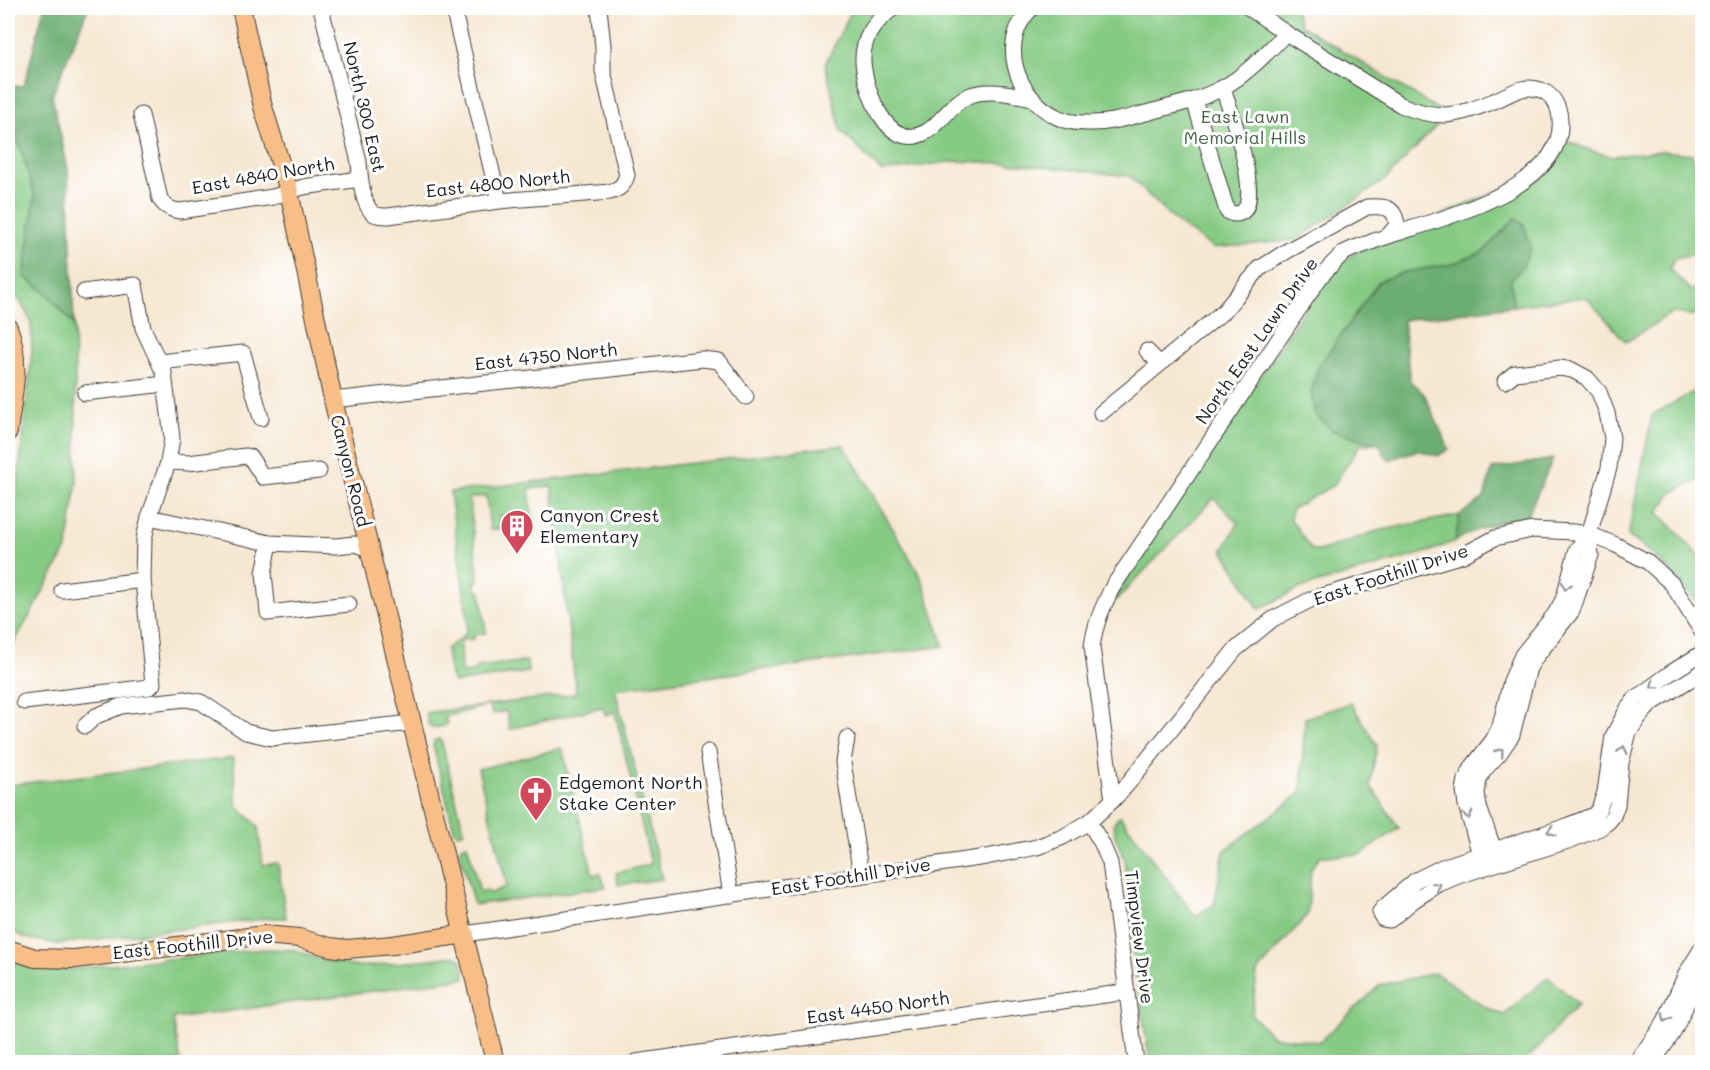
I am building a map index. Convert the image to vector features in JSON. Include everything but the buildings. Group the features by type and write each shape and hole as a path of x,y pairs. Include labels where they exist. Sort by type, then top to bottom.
{"main road":[{"name":"Canyon Road","path":"241,8 263,108 289,191 333,400 495,1062"},
{"path":"8,327 14,346 15,373 8,432"},
{"name":"East Foothill Drive","path":"8,949 35,958 75,959 264,935 290,937 347,949 393,945 465,934"}],"street":[{"name":"North 300 East","path":"321,8 359,162 360,179 367,206 372,213"},
{"path":"453,8 499,201"},
{"name":"East 4800 North","path":"372,213 388,216 499,201 610,192 619,189 625,183 627,175 603,71 599,8"},
{"path":"893,8 873,25 863,56 864,74 872,101 891,129 905,135 926,132 960,100 975,94 1008,93 1032,98"},
{"name":"North East Lawn Drive","path":"1113,800 1092,647 1099,613 1112,588 1321,276 1345,253 1512,190 1534,175 1551,158 1560,132 1560,116 1554,99 1539,89 1521,88 1471,110 1447,115 1418,112 1401,105 1249,8"},
{"path":"1023,11 1014,39 1012,57 1018,76 1032,98 1055,116 1064,120 1089,123 1112,122 1194,100 1223,88 1254,65 1286,33"},
{"path":"1194,100 1227,211 1233,214 1244,212 1247,206 1249,185 1247,168 1223,88"},
{"name":"East 4840 North","path":"141,115 160,199 172,211 273,197 289,191 360,179"},
{"path":"1101,413 1224,311 1259,269 1367,207 1379,206 1390,209 1396,216 1397,225 1388,236"},
{"path":"24,702 150,687 153,679 143,580 144,539 148,517 168,462 172,438 164,373 143,328 135,285 84,292"},
{"path":"1147,351 1159,363"},
{"path":"159,362 243,353 261,418"},
{"name":"East 4750 North","path":"333,400 702,359 720,361 746,397"},
{"path":"1489,858 1477,793 1479,780 1484,770 1512,735 1529,668 1572,611 1591,555 1589,534 1609,468 1612,438 1607,412 1599,392 1587,378 1572,370 1515,373 1504,381"},
{"path":"85,393 165,384"},
{"path":"168,462 188,463 246,456 250,457 263,477 319,471"},
{"path":"148,517 270,543 302,546 355,544 370,549"},
{"path":"321,544 355,534 364,525"},
{"name":"East Foothill Drive","path":"465,934 1037,847 1063,837 1089,822 1113,800 1235,650 1272,619 1312,598 1433,565 1463,555 1495,538 1532,530 1589,534 1632,553 1659,571 1672,584 1702,632"},
{"path":"270,543 264,573 268,613 349,604"},
{"path":"62,590 143,580"},
{"path":"1702,653 1635,699 1628,708 1613,736 1605,792 1599,809 1594,815 1489,858 1439,884 1414,900 1390,920 1383,919 1381,916 1383,908 1416,880 1442,867 1489,858 1571,840 1600,828 1608,822 1617,805 1621,763 1629,732 1651,704 1702,672"},
{"path":"85,726 96,716 121,706 185,699 201,702 246,732 272,738 412,723"},
{"path":"847,738 843,762 861,875"},
{"path":"708,752 731,895"},
{"name":"Timpview Drive","path":"1089,822 1110,863 1136,1062"},
{"path":"1653,1062 1673,1033 1694,960 1702,948"},
{"path":"1638,1062 1688,987 1702,971"},
{"name":"East 4450 North","path":"636,1062 1126,992"}],"green space":[{"path":"44,8 88,8 52,96 68,169 74,325 49,296 24,276 35,196 8,108 8,86 24,86"},
{"name":"East Lawn Memorial Hills","path":"853,8 1294,8 1301,25 1447,115 1385,180 1296,240 1213,248 1176,222 1129,176 1022,164 955,161 882,172 841,131 825,64"},
{"path":"8,108 35,196 24,276 49,296 74,325 77,483 67,549 8,654 8,543 17,492 32,351 31,322 8,285"},
{"path":"1565,140 1611,156 1662,151 1692,154 1702,203 1702,253 1674,258 1670,269 1690,290 1702,288 1702,316 1671,313 1626,342 1586,297 1513,306 1511,280 1523,266 1515,218 1483,252 1452,264 1405,272 1379,281 1358,311 1332,430 1374,443 1360,445 1334,485 1292,509 1290,518 1311,549 1319,551 1377,531 1460,515 1455,541 1431,551 1301,588 1259,609 1223,550 1238,523 1214,498 1103,614 1328,274 1356,252 1545,171"},
{"path":"1515,218 1524,225 1531,248 1523,266 1511,280 1513,306 1403,320 1410,381 1424,394 1449,449 1438,456 1418,450 1389,460 1380,445 1332,430 1315,414 1311,392 1318,367 1379,281 1405,272 1452,264 1483,252"},
{"path":"1702,387 1702,477 1672,493 1658,512 1700,557 1702,556 1702,611 1669,570 1628,536 1652,415"},
{"path":"844,445 922,579 944,646 615,689 662,879 618,885 616,873 651,864 615,712 605,715 603,707 510,729 506,711 492,714 489,705 445,717 447,723 445,726 432,728 429,726 426,713 575,694 576,691 552,487 549,486 529,489 533,522 525,523 524,514 500,516 501,529 490,530 486,496 469,498 479,581 475,581 477,592 481,592 486,633 474,635 474,639 460,640 461,673 476,671 476,667 527,661 528,672 455,683 450,676 446,649 464,636 468,624 450,492"},
{"path":"1553,459 1527,516 1490,525 1455,541 1460,515 1484,498 1492,469"},
{"path":"1351,703 1377,745 1370,785 1399,828 1360,855 1320,856 1311,869 1308,914 1257,973 1252,1015 1272,1036 1319,1042 1380,985 1435,973 1487,1008 1504,1015 1548,977 1578,1004 1525,1062 1150,1062 1134,964 1125,860 1115,836 1114,823 1120,816 1195,916 1214,905 1224,851 1301,793 1305,718"},
{"path":"441,739 464,832 458,834 454,830 433,745 435,740"},
{"path":"562,748 593,875 600,873 606,887 474,905 459,851 461,846 467,844 480,892 488,890 489,894 507,886 478,769"},
{"path":"233,758 237,806 258,826 263,865 278,863 286,918 57,944 25,938 8,929 8,785"},
{"path":"264,949 295,950 351,966 372,966 455,956 462,960 465,978 173,1019 181,1062 8,1062 8,961 51,971"}],"place":[{"name":"Canyon Crest Elementary","path":"517,555"},
{"name":"Edgemont North Stake Center","path":"536,822"}]}
